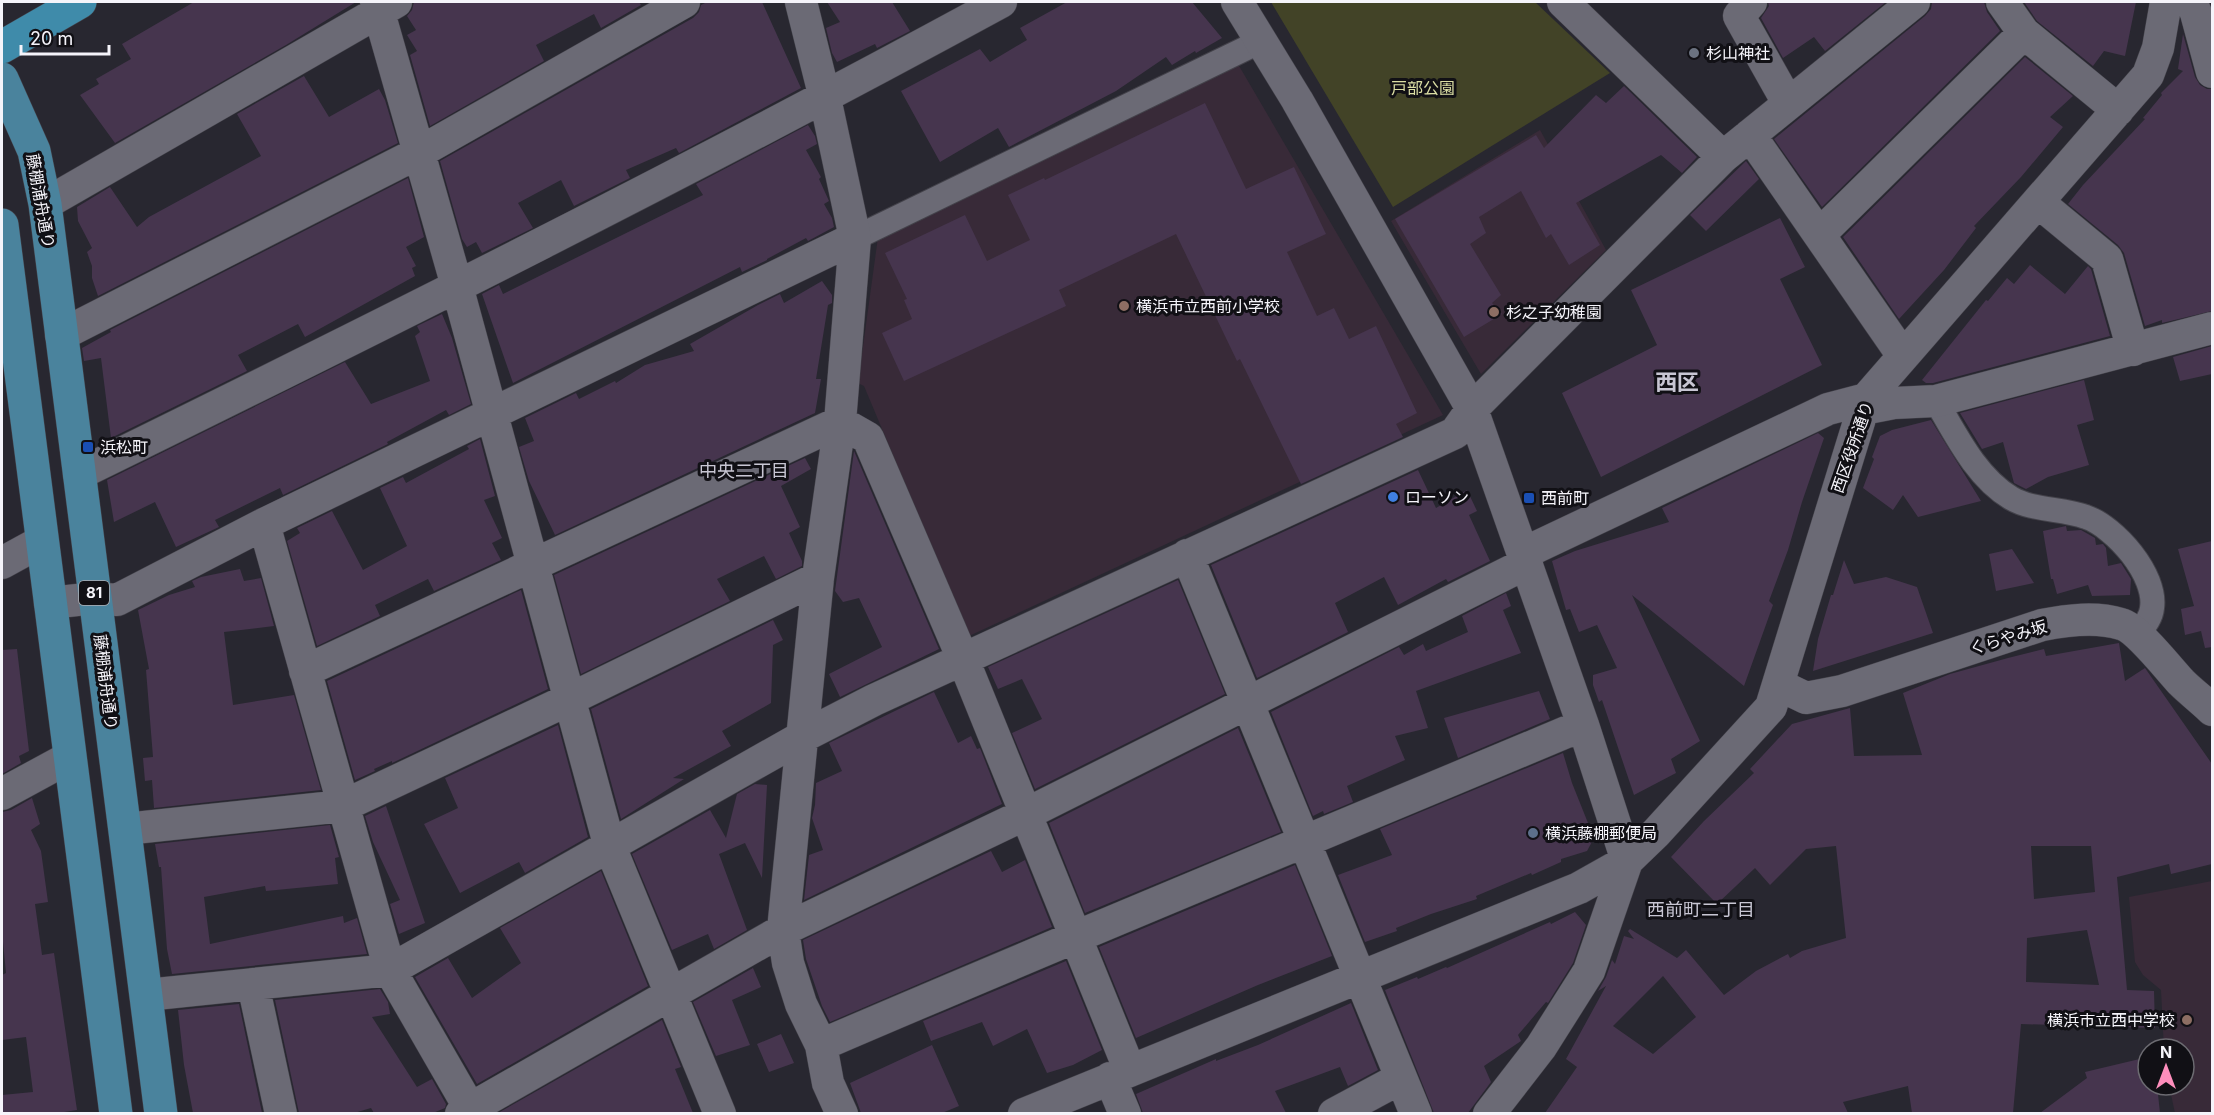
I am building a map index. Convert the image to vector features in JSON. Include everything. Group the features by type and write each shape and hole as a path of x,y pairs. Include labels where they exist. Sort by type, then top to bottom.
{"highway":[{"path":"2,47 80,2"}],"main road":[{"name":"藤棚浦舟通り","path":"2,79 34,150 45,204 161,1113"},
{"path":"2,225 9,334 42,541 116,1113"}],"street":[{"path":"61,335 418,153 684,2"},
{"path":"801,2 825,98 855,238 840,422 818,578 783,930 788,963 801,1004 820,1045 828,1083 842,1113"},
{"path":"79,474 457,286 825,98 1000,2"},
{"path":"1237,2 1297,100 1472,410 1583,725 1627,861 1589,971 1541,1047 1489,1113"},
{"path":"1563,2 1723,157"},
{"path":"1751,2 1739,16 1788,103"},
{"path":"146,995 390,970 609,844 802,737 874,700 1455,433 1472,410 1723,157 1914,2"},
{"path":"2002,2 2024,33 2118,110"},
{"name":"西区役所通り","path":"1627,861 1656,833 1771,707 1865,404 1903,356 2148,75 2158,48 2166,2"},
{"path":"2191,2 2196,12 2212,72"},
{"path":"45,204 384,5 418,153 457,286 609,844 720,1113"},
{"path":"1820,234 2024,33"},
{"path":"50,603 95,598 117,600 264,524 1261,41"},
{"path":"1750,135 1903,356"},
{"path":"2038,202 2107,259 2133,350"},
{"path":"264,524 390,970 468,1112 783,930 1026,814 1525,558 1828,409 1865,404 1936,401 2212,328"},
{"path":"1936,401 1966,451 1987,478 2011,498 2041,508 2087,517 2104,526 2135,558 2146,580 2153,607 2149,619 2137,635"},
{"path":"305,671 840,422"},
{"path":"840,422 868,438 963,659 1076,936 1120,1075 1125,1113"},
{"path":"2,563 42,541"},
{"path":"1187,555 1416,1113"},
{"path":"125,829 343,806 818,578"},
{"name":"くらやみ坂","path":"1779,686 1806,698 1842,691 2012,634 2066,621 2103,621 2123,624 2137,635 2183,684 2212,710"},
{"path":"820,1045 1583,725"},
{"path":"2,794 70,757"},
{"path":"1024,1113 1579,888 1627,861"},
{"path":"253,984 281,1113"},
{"path":"1334,1113 1401,1078"}],"shaded area":[{"name":"横浜市立西前小学校","path":"1235,59 1443,415 969,636 864,386 858,383 879,230"},
{"name":"杉之子幼稚園","path":"1540,130 1606,250 1481,374 1391,221"},
{"name":"横浜市立西中学校","path":"2212,881 2212,1113 2175,1113 2172,1097 2196,1097 2196,1037 2163,1037 2161,990 2143,975 2135,962 2129,897"}],"green space":[{"name":"戸部公園","path":"1271,2 1535,2 1610,73 1393,207"}],"building":[{"path":"194,2 356,2 115,143 80,95 99,84 96,79 131,59 122,44"},
{"path":"414,2 639,2 641,5 601,28 594,14 536,45 544,61 430,126 410,55 417,51 407,35 416,30 407,16"},
{"path":"707,2 762,2 801,88 679,153 676,148 626,170 630,178 574,206 561,180 518,203 533,228 482,253 476,242 467,247 462,239 440,161 693,18 699,12 701,5"},
{"path":"827,2 892,2 910,31 877,48 875,44 837,62 832,53 826,28 840,22"},
{"path":"1067,2 1192,2 1222,38 1172,65 1166,57 1116,91 1009,147 998,128 940,162 901,91 980,49 990,62 1027,40 1020,28"},
{"path":"1768,2 1886,2 1825,51 1814,37 1783,58 1761,18 1769,6"},
{"path":"1932,2 1984,2 1987,12 2000,31 1822,207 1774,139 1925,16 1931,9"},
{"path":"2024,2 2136,2 2125,56 2104,51 2093,66 2037,21"},
{"path":"2183,34 2195,77 2200,85 2212,89 2212,311 2162,323 2162,320 2145,326 2124,253 2118,245 2068,204 2145,119 2143,118 2162,95 2161,93 2183,71 2178,69"},
{"path":"2025,57 2073,96 2050,117 2063,127 2021,177 1974,226 1976,228 1944,270 1899,319 1843,237"},
{"path":"304,76 329,117 379,89 385,100 398,143 98,296 87,252 92,248 78,221 77,207 110,187 137,227 149,217 261,156 237,114"},
{"path":"1624,86 1697,157 1682,173 1661,155 1576,203 1600,245 1569,265 1551,234 1546,238 1521,191 1479,217 1486,233 1470,244 1501,295 1492,303 1502,314 1464,337 1395,219 1536,135 1544,148 1596,95 1606,103"},
{"path":"1205,103 1246,189 1294,167 1326,234 1287,252 1317,316 1334,308 1349,339 1376,326 1417,413 1396,424 1403,437 1301,484 1240,359 1237,361 1176,234 1059,290 1066,306 904,381 882,333 912,319 904,300 907,299 885,253 965,215 987,261 1030,240 1008,195 1044,178 1045,180"},
{"path":"808,125 817,144 806,150 821,177 819,179 829,201 824,204 834,227 808,241 806,238 742,272 740,267 513,383 482,294 499,285 503,294 703,195 696,184"},
{"path":"1746,161 1759,179 1706,231 1690,215"},
{"path":"408,178 424,237 406,247 416,266 412,268 415,276 305,337 298,324 238,355 247,371 111,438 101,358 84,361 82,348 111,332 110,330"},
{"path":"1780,218 1805,267 1780,279 1822,365 1601,477 1562,393 1657,345 1631,290"},
{"path":"2030,265 2065,294 2088,266 2091,269 2110,336 1933,383 1926,383 1922,380 1986,300 1988,301 2007,278 2014,284"},
{"path":"822,281 832,295 832,303 828,305 816,379 821,379 815,413 555,535 529,481 519,447 534,441 525,418 576,393 579,399 615,381 616,383 645,365 694,351 690,344 758,305 780,294 784,303"},
{"path":"442,314 452,338 471,404 449,415 446,410 387,442 388,444 283,495 280,488 215,520 219,527 176,547 155,502 114,522 107,480 345,362 371,404 430,381 415,336 420,332 417,326"},
{"path":"2212,346 2212,374 2180,381 2173,357"},
{"path":"2084,380 2094,420 2077,425 2089,465 2048,477 2026,489 2014,483 2003,442 1982,449 1960,413"},
{"path":"1931,420 1981,501 1918,517 1903,495 1893,510 1863,488 1880,436 1892,430"},
{"path":"1818,433 1824,438 1769,601 1773,605 1744,686 1632,595 1700,741 1671,759 1676,773 1634,795 1602,700 1599,702 1593,685 1593,675 1617,668 1597,625 1579,632 1570,609 1566,610 1552,561 1575,551 1669,522 1662,508"},
{"path":"480,439 495,496 484,500 502,538 492,543 501,560 434,591 428,579 375,605 380,616 317,646 287,541 300,533 297,528 332,511 363,570 407,546 380,488 403,477 406,483 469,449 467,446"},
{"path":"854,451 939,649 840,697 829,674 882,647 859,598 843,602 835,591"},
{"path":"805,458 811,469 781,486 800,527 789,533 802,561 802,566 776,579 764,556 717,579 730,601 581,674 554,575"},
{"path":"1418,470 1436,508 1467,490 1477,511 1469,515 1490,561 1448,582 1446,579 1398,605 1384,577 1335,603 1348,632 1257,678 1211,565"},
{"path":"2066,526 2067,531 2081,530 2095,538 2096,545 2103,544 2106,548 2108,566 2121,563 2131,579 2130,595 2092,596 2088,585 2057,594 2053,579 2051,579 2043,531"},
{"path":"2212,541 2212,647 2205,648 2201,631 2185,635 2181,609 2194,606 2178,549"},
{"path":"2012,549 2034,583 1996,591 1989,554"},
{"path":"1844,560 1854,584 1886,577 1917,587 1933,633 1813,671 1818,639"},
{"path":"240,569 244,581 261,578 274,626 224,632 233,705 294,695 321,790 154,808 152,780 145,781 143,758 153,757 146,670 149,669 138,610 169,595 195,587 192,581 201,577"},
{"path":"1178,580 1225,694 1035,789 1012,733 1042,719 1022,679 998,689 988,667"},
{"path":"521,590 548,689 392,763 392,761 374,769 375,771 355,780 327,681"},
{"path":"1506,593 1511,606 1503,610 1521,653 1416,691 1428,728 1395,736 1405,760 1347,786 1353,802 1313,816 1271,712 1399,647 1404,655 1423,644 1426,651 1468,632 1462,616"},
{"path":"773,620 783,640 773,645 771,703 722,731 731,746 673,778 684,779 621,819 591,709"},
{"path":"2119,643 2125,681 2145,668 2212,764 2212,864 2171,874 2169,864 2117,877 2127,990 2154,991 2155,1028 2021,1024 2013,1113 1912,1113 1908,1086 1843,1102 1848,1113 1545,1113 1577,1067 1566,1059 1606,986 1598,991 1612,960 1615,964 1624,936 1634,939 1628,931 1630,929 1677,958 1686,950 1724,995 1756,971 1788,954 1790,958 1802,951 1846,938 1836,846 1806,849 1770,885 1755,868 1717,904 1671,857 1704,821 1754,773 1750,769 1792,724 1850,708 1854,756 1922,755 1903,693 1950,674 2008,658 2044,649 2046,656","holes":["2031,846 2091,846 2095,892 2034,899","2087,930 2099,985 2026,982 2027,938","1663,976 1696,1017 1653,1054 1613,1026"]},
{"path":"17,649 29,751 19,756 21,763 2,774 2,650"},
{"path":"1539,691 1550,719 1458,758 1444,718"},
{"path":"934,692 958,743 971,736 977,749 980,748 1002,804 804,900 809,855 823,850 812,818 816,783 842,771 829,743"},
{"path":"558,725 588,837 525,873 519,862 460,893 424,824 458,808 445,778"},
{"path":"1238,728 1281,832 1085,913 1049,823"},
{"path":"1563,753 1572,783 1594,838 1587,851 1561,859 1561,862 1532,875 1531,873 1476,896 1477,899 1431,914 1396,928 1397,931 1365,942 1338,875 1392,855 1380,829"},
{"path":"755,784 767,785 762,878 745,843 719,854 747,930 714,949 708,934 672,950 632,854 710,810 726,838 737,794"},
{"path":"32,798 40,824 31,830 41,851 48,902 35,904 42,955 54,953 77,1110 58,1113 2,1113 2,1095 33,1092 26,1037 2,1040 2,975 6,973 2,932 2,812 11,810"},
{"path":"386,806 425,923 399,934 390,904 400,900 373,842 365,816"},
{"path":"330,825 339,857 335,858 338,884 266,891 265,886 204,897 210,944 343,916 344,923 357,918 367,954 172,974 167,949 161,867 159,867 155,844"},
{"path":"991,851 1002,872 1025,860 1052,927 830,1022 806,959 803,940"},
{"path":"1295,865 1332,956 1258,985 1136,1038 1099,947"},
{"path":"601,871 648,986 477,1084 415,977 448,958 472,998 521,963 500,928"},
{"path":"1575,912 1586,925 1573,963 1548,1003 1546,1002 1518,1035 1521,1041 1484,1066 1491,1082 1468,1113 1434,1113 1385,990 1447,968"},
{"path":"1066,961 1102,1050 1073,1065 1047,1073 1027,1029 993,1046 982,1022 931,1041 923,1021"},
{"path":"753,968 761,987 732,1000 750,1045 716,1056 693,1002"},
{"path":"380,989 388,1002 390,1014 372,1017 417,1087 432,1079 446,1104 445,1108 433,1113 374,1113 371,1108 354,1113 299,1113 275,1000"},
{"path":"1351,1003 1378,1070 1348,1086 1340,1067 1275,1091 1286,1113 1143,1113 1136,1094 1216,1059 1216,1061 1258,1045"},
{"path":"239,1004 262,1113 193,1113 184,1065 178,1010"},
{"path":"662,1020 681,1067 675,1069 693,1113 498,1113"},
{"path":"781,1034 794,1063 769,1072 757,1044"},
{"path":"932,1045 959,1106 942,1113 861,1113 850,1083"},
{"path":"2136,1060 2136,1097 2158,1097 2160,1113 2040,1113 2087,1078 2085,1072"}],"place":[{"name":"杉山神社","path":"1694,53"},
{"name":"横浜市立西前小学校","path":"1124,306"},
{"name":"杉之子幼稚園","path":"1494,312"},
{"name":"浜松町","path":"88,447"},
{"name":"ローソン","path":"1393,497"},
{"name":"西前町","path":"1529,498"},
{"name":"横浜藤棚郵便局","path":"1533,833"},
{"name":"横浜市立西中学校","path":"2187,1020"}],"district":[{"name":"西区","path":"1677,382"},
{"name":"中央二丁目","path":"744,471"},
{"name":"西前町二丁目","path":"1701,910"}]}
